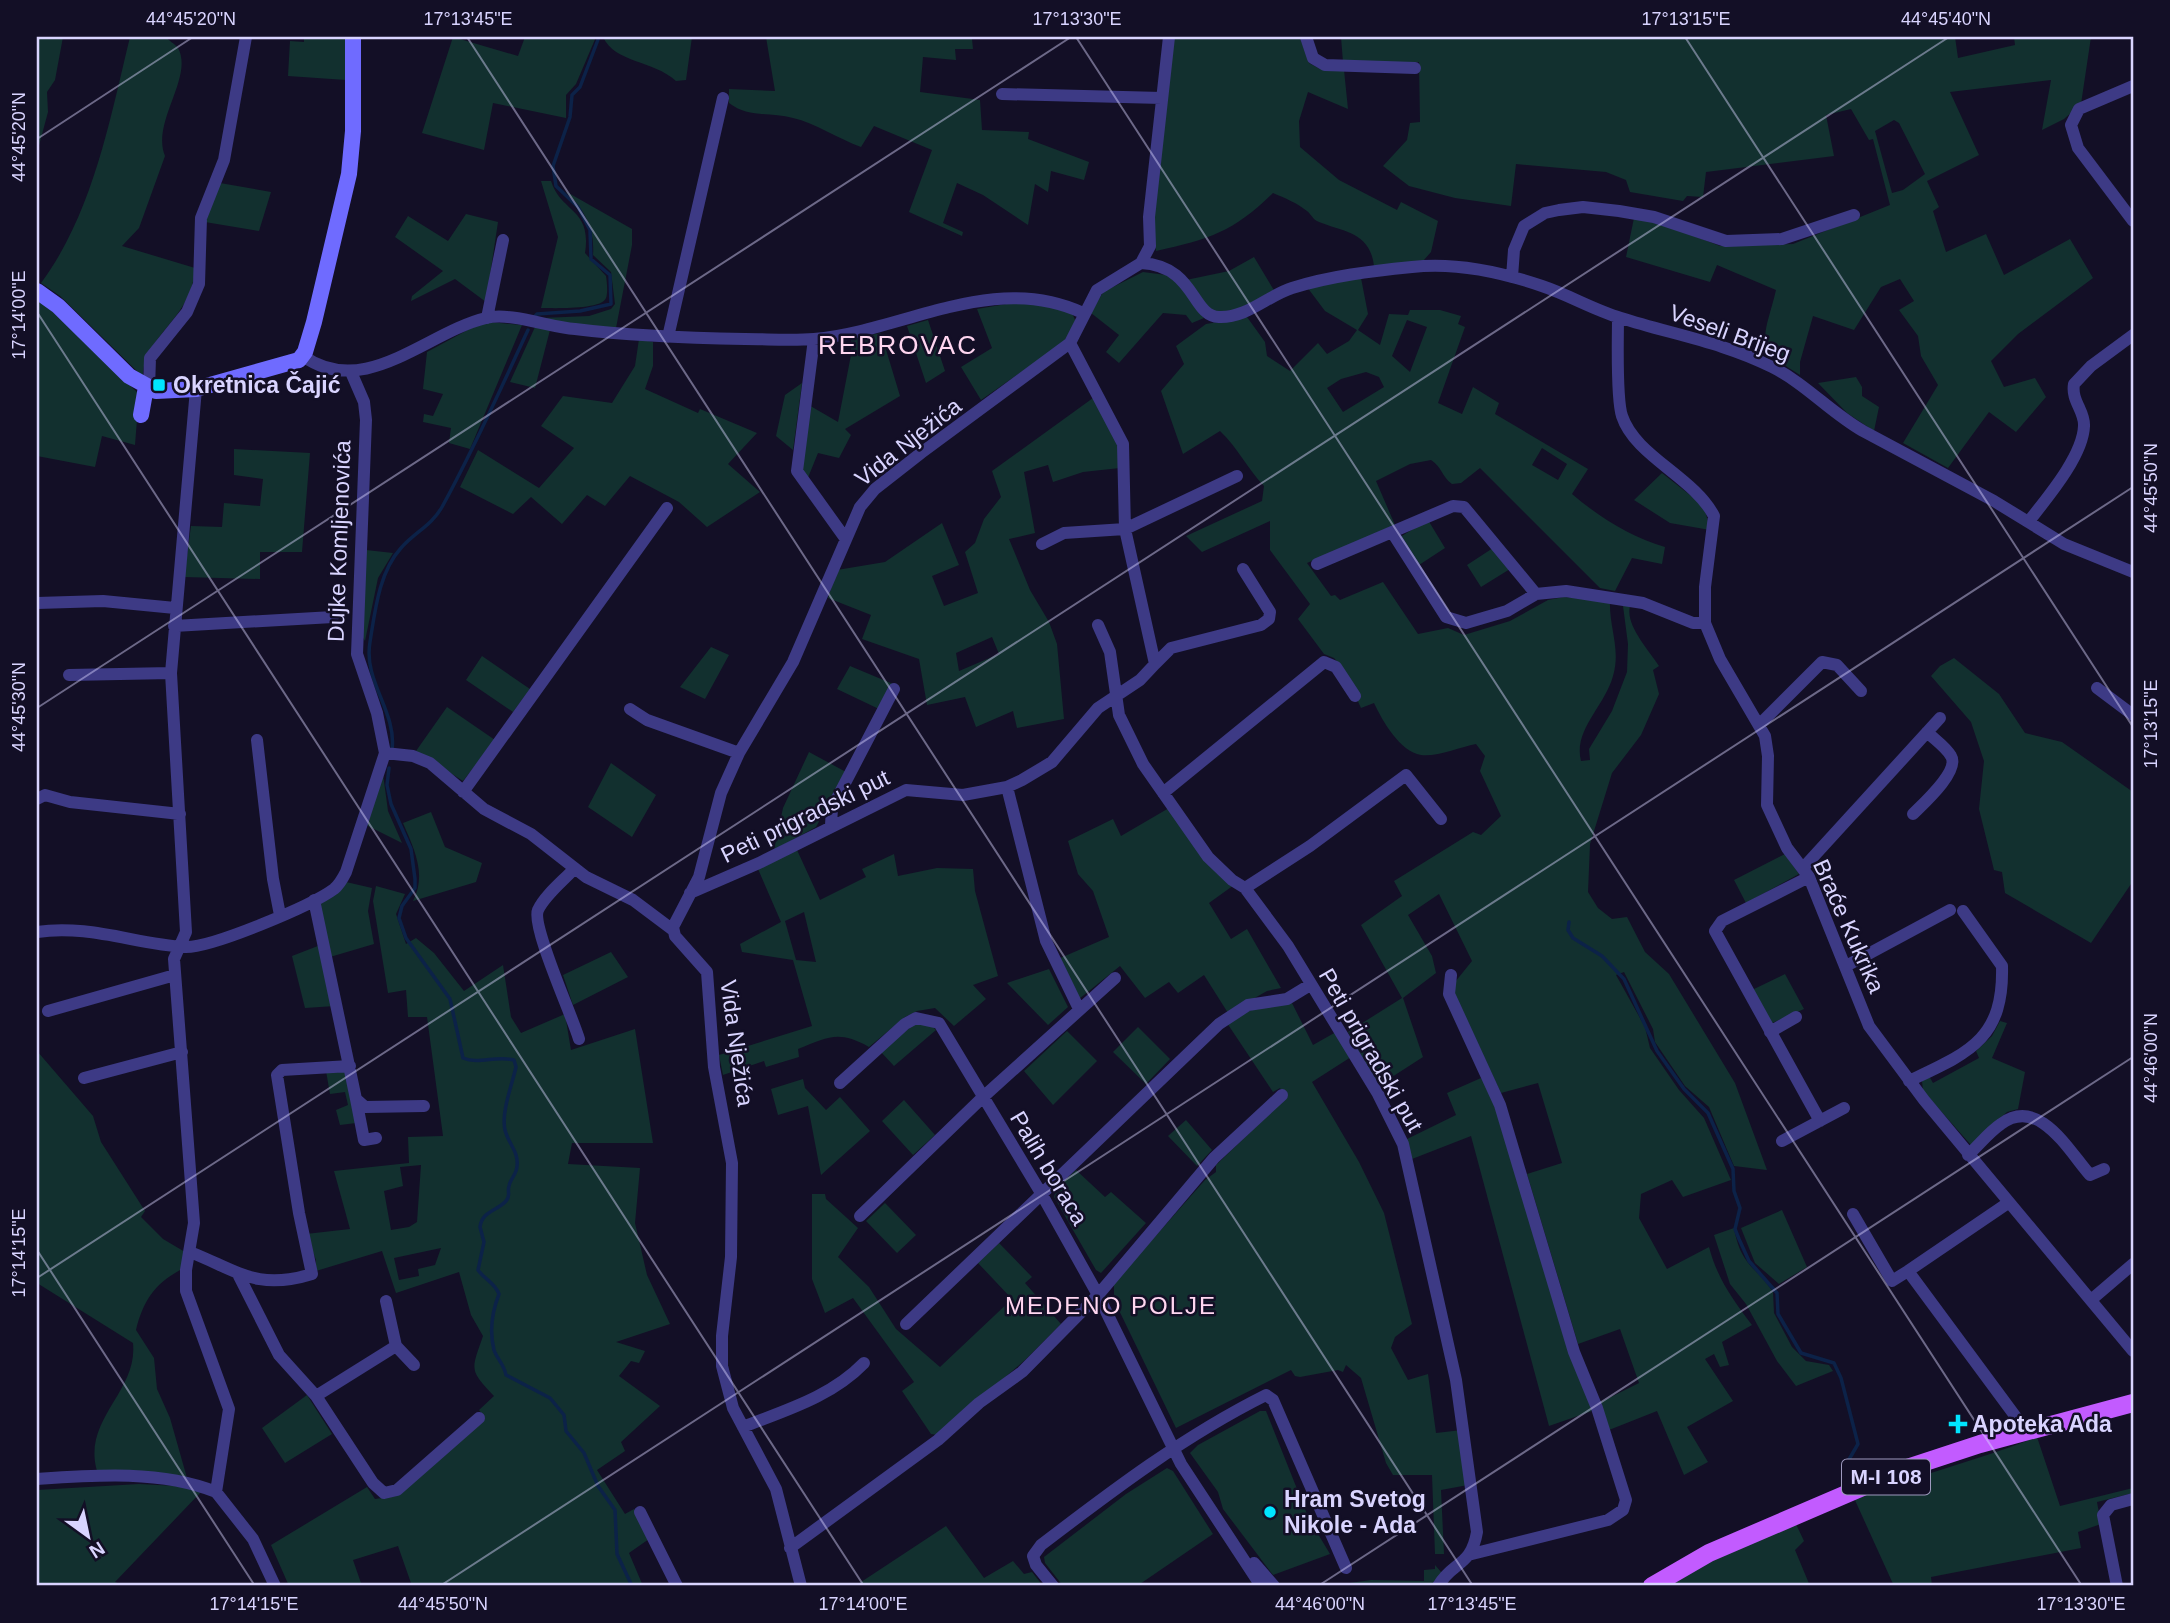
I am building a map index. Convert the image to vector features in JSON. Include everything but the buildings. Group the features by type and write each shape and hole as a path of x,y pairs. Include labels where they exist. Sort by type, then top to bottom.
{"main road":[{"name":"M-I 108","path":"1652,1586 1709,1553 1889,1475 2027,1432 2133,1403"}],"street":[{"path":"141,415 148,388 150,358 187,312 199,284 201,218 224,160 246,37"},
{"path":"37,290 58,306 129,376 148,388 163,391 196,389 289,365 303,356 342,211 349,174 353,131 353,37"},
{"path":"1141,263 1158,264 1150,246 1149,217 1169,37"},
{"path":"1306,37 1313,58 1325,65 1415,68"},
{"path":"2133,86 2087,104 2072,120 2078,148 2129,208 2133,221"},
{"path":"1002,94 1163,98"},
{"path":"668,337 723,98"},
{"path":"1512,277 1514,250 1524,226 1545,213 1583,207 1619,211 1654,218 1726,241 1782,239 1854,215"},
{"path":"487,318 503,240"},
{"path":"1150,246 1141,263 1097,290 1083,313 1070,344 1123,444 1125,529 1155,664"},
{"name":"Veseli Brijeg","path":"1158,264 1181,277 1204,310 1222,317 1247,312 1288,289 1361,274 1435,265 1465,267 1512,277 1618,317 1695,339 1769,365 1798,381 1846,421 2029,521 2064,544 2133,572"},
{"path":"303,356 332,369 351,372 397,358 487,318 668,337 814,340 1002,297 1054,302 1083,313"},
{"name":"Braće Kukrika","path":"1618,317 1622,415 1637,439 1697,492 1714,516 1715,528 1705,587 1705,623 1720,659 1766,740 1767,805 1787,848 1806,872 1869,1026 1968,1154 2133,1351"},
{"path":"2029,521 2054,489 2079,446 2084,426 2074,399 2074,384 2091,366 2133,335"},
{"path":"814,340 797,471 845,538"},
{"name":"Vida Nježića","path":"800,1586 776,1489 733,1408 722,1366 722,1336 731,1257 733,1177 726,1119 714,1068 709,982 703,965 673,930 699,877 721,793 739,753 793,662 860,507 875,489 1070,344"},
{"name":"Dujke Komljenovića","path":"37,932 109,934 181,946 219,940 314,900 336,888 346,872 385,753 377,713 357,654 366,420 364,402 351,372"},
{"path":"196,389 171,673 186,927 174,959 194,1223 186,1291 229,1409 216,1492"},
{"path":"1042,544 1064,533 1125,529 1237,476"},
{"path":"1317,564 1453,506 1464,507 1536,594"},
{"path":"463,792 667,508"},
{"path":"1392,532 1451,621 1465,623 1499,614 1536,594 1566,591 1643,603 1693,623 1705,623"},
{"name":"Peti prigradski put","path":"690,893 758,863 906,790 963,795 1007,787 1052,762 1098,708 1116,699 1171,648 1261,625 1269,619 1270,612 1243,569"},
{"path":"37,603 103,601 175,608"},
{"path":"174,626 333,617"},
{"path":"1098,625 1110,652 1116,699"},
{"path":"1163,793 1324,662 1336,667 1355,696"},
{"path":"1759,726 1822,663 1837,665 1861,691"},
{"path":"69,675 171,673"},
{"path":"2097,688 2133,715"},
{"path":"831,825 832,808 894,689"},
{"name":"Peti prigradski put","path":"1116,699 1130,742 1208,857 1232,880 1245,888 1288,946 1378,1094 1403,1144 1456,1380 1476,1514 1477,1532 1472,1554"},
{"path":"630,709 647,720 739,753"},
{"path":"1820,1121 1717,938 1715,928 1722,921 1806,872 1940,718"},
{"path":"1913,814 1942,784 1953,764 1952,757 1927,732"},
{"path":"257,740 273,879 280,915"},
{"path":"385,753 423,760 484,809 539,840 596,883 634,900 673,930"},
{"path":"1245,888 1310,846 1406,775 1441,819"},
{"path":"1007,787 1046,941 1079,1009"},
{"path":"37,799 45,795 70,802 180,814"},
{"path":"574,869 540,906 536,921 538,935 559,981 579,1040"},
{"path":"314,900 364,1140 376,1138"},
{"path":"1846,966 1957,911 2002,966 1998,1015 1990,1031 1975,1046 1909,1081"},
{"path":"48,1011 175,975"},
{"path":"1438,1586 1447,1574 1472,1554 1608,1520 1623,1510 1626,1500 1597,1408 1574,1352 1500,1105 1449,994 1451,975"},
{"path":"860,1216 982,1098 1115,978"},
{"path":"906,1324 1220,1024 1248,1006 1287,999 1310,985"},
{"path":"1770,1032 1796,1017"},
{"name":"Palih boraca","path":"840,1083 905,1024 916,1018 926,1018 942,1028 1041,1193 1098,1295 1174,1448 1261,1586"},
{"path":"84,1078 182,1052"},
{"path":"190,1252 239,1276 271,1281 312,1274 299,1213 277,1075 282,1070 350,1066"},
{"path":"790,1548 938,1440 979,1403 1007,1385 1098,1295 1205,1167 1282,1096"},
{"path":"356,1100 365,1107 424,1106"},
{"path":"1782,1141 1844,1108"},
{"path":"1968,1154 2001,1123 2026,1115 2038,1118 2049,1128 2090,1175 2104,1169"},
{"path":"1853,1214 1892,1281 2008,1203"},
{"path":"2091,1300 2133,1264"},
{"path":"1908,1271 2027,1432"},
{"path":"239,1276 279,1355 316,1396 373,1483 384,1493 397,1490 479,1418"},
{"path":"386,1301 397,1346 414,1365"},
{"path":"316,1396 397,1346"},
{"path":"743,1427 816,1398 850,1377 864,1363"},
{"path":"1054,1586 1036,1565 1036,1551 1111,1491 1174,1448 1227,1415 1270,1396 1346,1568"},
{"path":"37,1479 152,1478 185,1481 216,1492 253,1539 275,1586"},
{"path":"2117,1586 2103,1514 2111,1505 2133,1499"},
{"path":"640,1512 677,1586"},
{"name":"Palih boraca","path":"1225,1528 1273,1586"}],"green space":[{"path":"37,37 63,37 55,80 47,92 48,112 37,153"},
{"path":"130,37 166,37 178,48 181,72 163,129 165,156 139,228 122,246 195,268 186,301 151,350 145,362 143,377 60,296 41,283 59,256 87,196 107,132"},
{"path":"304,37 346,37 346,80 288,76 290,41 304,42"},
{"path":"453,37 518,56 525,37 596,37 576,84 566,95 566,118 493,103 484,150 422,133"},
{"path":"603,37 692,37 686,80 676,81 657,69 625,57 616,52"},
{"path":"766,37 989,37 972,39 973,49 955,49 956,60 923,57 920,92 980,100 982,130 1029,132 1028,139 1089,162 1084,180 1051,171 1048,192 1035,184 1028,225 983,195 957,183 943,223 963,232 962,236 909,212 932,150 874,126 861,147 801,120 752,113 729,103 729,89 775,91"},
{"path":"1172,37 1300,37 1309,63 1320,69 1344,70 1348,109 1308,92 1299,121 1300,147 1339,180 1397,210 1401,202 1438,221 1431,252 1423,261 1374,266 1372,255 1361,240 1346,231 1317,221 1307,211 1273,193 1245,217 1220,232 1156,251 1152,223"},
{"path":"1341,37 1955,37 1958,58 2015,45 2014,37 2091,37 2081,104 2064,119 2042,130 2051,80 1950,92 1979,155 1927,181 1939,207 1933,211 1946,252 1986,234 2004,275 2070,239 2093,278 2018,334 1991,361 2004,387 2035,378 2046,397 2016,432 1989,412 1948,468 1903,443 1938,385 1921,356 1918,336 1899,310 1914,301 1900,279 1881,287 1854,330 1813,316 1800,362 1800,375 1784,365 1768,348 1766,330 1776,290 1717,265 1710,282 1626,257 1634,218 1671,227 1720,246 1793,244 1890,205 1873,139 1869,140 1851,109 1826,115 1834,156 1706,172 1703,197 1687,196 1683,201 1630,192 1626,180 1606,172 1516,164 1511,206 1455,198 1409,186 1383,166 1407,140 1410,123 1420,122 1419,62 1343,62","holes":["1894,120 1899,123 1925,174 1903,190 1892,193 1875,131"]},
{"path":"541,181 551,181 562,199 580,219 586,238 585,253 606,276 607,293 603,302 576,308 541,308 558,237"},
{"path":"220,183 271,192 259,231 205,222"},
{"path":"565,191 632,229 632,245 616,328 541,322 542,318 589,316 611,309 615,304 611,272 593,255 592,236 587,220"},
{"path":"466,214 498,222 486,302 455,279 411,301 412,296 443,271 395,237 408,216 448,241"},
{"path":"1254,257 1275,292 1247,308 1212,313 1186,280 1229,271"},
{"path":"1143,272 1174,276 1204,318 1192,323 1186,315 1163,313 1119,363 1106,352 1119,335 1091,313 1103,292"},
{"path":"1361,278 1368,314 1358,330 1380,345 1389,314 1408,315 1410,310 1440,310 1461,316 1458,324 1465,327 1438,403 1462,414 1473,387 1499,403 1495,414 1588,469 1572,494 1616,525 1665,547 1662,564 1632,558 1615,591 1600,588 1480,468 1461,483 1452,484 1431,460 1410,464 1376,481 1395,525 1307,563 1331,596 1335,595 1340,600 1383,582 1418,634 1448,628 1464,635 1510,621 1548,600 1564,597 1610,601 1615,666 1609,687 1582,739 1581,761 1590,760 1589,749 1612,711 1627,672 1628,644 1623,606 1630,606 1629,613 1634,629 1659,666 1653,670 1659,694 1641,735 1612,773 1590,844 1588,892 1598,908 1612,919 1627,917 1645,952 1669,974 1735,1083 1767,1170 1734,1166 1709,1107 1685,1086 1655,1042 1653,1029 1624,972 1616,975 1645,1027 1650,1048 1679,1090 1704,1118 1731,1180 1683,1197 1672,1180 1641,1194 1639,1218 1667,1269 1709,1247 1721,1279 1752,1325 1722,1342 1729,1365 1720,1367 1714,1354 1705,1359 1733,1401 1687,1427 1708,1462 1684,1475 1657,1411 1609,1430 1599,1403 1639,1383 1620,1329 1578,1344 1527,1174 1562,1163 1538,1083 1501,1093 1451,987 1472,961 1439,894 1408,915 1432,956 1436,973 1403,998 1423,1057 1378,1086 1348,1032 1402,998 1361,925 1402,896 1394,881 1473,832 1481,835 1501,816 1480,771 1485,756 1476,744 1434,755 1413,753 1399,742 1374,703 1361,708 1342,667 1334,658 1324,654 1298,619 1310,604 1270,550 1270,521 1202,552 1186,536 1262,501 1264,486 1220,431 1183,454 1161,391 1184,364 1176,346 1206,324 1247,317 1265,342 1267,356 1290,371 1318,343 1327,354 1349,341 1357,330 1325,311 1307,287","holes":["1407,320 1427,327 1410,372 1392,356","1366,372 1379,377 1384,387 1343,412 1327,388 1341,379","1542,448 1567,464 1558,480 1532,465"]},
{"path":"37,297 139,394 135,445 102,436 95,467 37,456"},
{"path":"1012,303 1051,306 1072,313 1076,322 1063,343 981,400 961,367 992,348 977,309"},
{"path":"928,320 945,371 926,383 907,326"},
{"path":"490,322 522,325 470,449 449,443 451,428 423,422 424,414 433,416 443,394 423,389 427,352 475,326"},
{"path":"535,327 550,330 535,388 510,382"},
{"path":"881,333 900,396 845,429 851,435 839,458 818,453 807,480 801,465 807,404 838,422 851,355 851,339"},
{"path":"639,339 653,342 653,366 645,389 698,413 700,409 757,433 728,464 760,492 707,527 679,502 630,476 605,506 587,495 562,524 531,497 513,514 460,487 478,450 539,488 574,448 541,426 563,396 612,403 635,366"},
{"path":"1856,377 1862,387 1862,396 1879,407 1874,431 1847,413 1818,383"},
{"path":"802,383 793,450 776,436 785,395"},
{"path":"1093,398 1120,445 1120,468 1083,472 1053,482 1048,465 1024,472 1035,533 1009,539 1030,590 1049,622 1057,644 1064,719 1017,728 1013,711 976,727 965,697 927,705 919,659 862,639 871,615 828,598 837,570 885,562 942,523 959,565 932,576 944,606 978,593 965,552 975,543 984,519 1001,497 992,471","holes":["992,637 999,654 959,671 956,653"]},
{"path":"234,449 310,453 302,552 260,552 260,579 184,577 191,526 222,527 224,503 260,506 263,479 234,475"},
{"path":"1662,473 1704,506 1710,530 1670,523 1634,500"},
{"path":"1428,520 1445,548 1419,565 1400,537"},
{"path":"1493,548 1510,569 1481,587 1467,565"},
{"path":"366,550 393,553 378,578 365,641 361,634"},
{"path":"711,647 729,655 705,699 680,687"},
{"path":"482,656 530,689 513,712 466,680"},
{"path":"1954,658 1999,694 2025,733 2062,742 2133,792 2133,881 2091,943 2005,893 2002,872 1994,870 1979,809 1984,761 1971,722 1931,676 1940,666"},
{"path":"850,666 893,684 881,710 837,689"},
{"path":"447,707 495,740 463,781 416,751"},
{"path":"809,752 846,772 816,827 774,850 783,808"},
{"path":"611,763 656,795 632,837 588,807"},
{"path":"383,774 388,811 402,843 364,824"},
{"path":"1169,808 1234,885 1209,903 1231,939 1247,929 1281,988 1267,991 1228,1013 1204,975 1178,993 1169,982 1145,998 1120,966 1079,999 1058,959 1109,937 1093,891 1078,874 1068,841 1113,819 1121,836"},
{"path":"431,812 445,847 482,863 476,882 413,901 419,871 415,852 403,823"},
{"path":"797,850 820,900 866,877 862,869 894,854 898,876 937,868 973,869 975,891 998,976 973,985 986,999 954,1026 935,1008 917,1011 905,1017 869,1047 849,1038 833,1037 798,1049 799,1057 766,1067 764,1061 723,1075 719,1055 812,1026 793,960 742,952 740,944 781,922 758,869","holes":["804,912 816,962 796,960 785,921"]},
{"path":"1785,854 1799,874 1746,903 1734,880"},
{"path":"346,882 372,888 368,911 374,944 330,957 318,904"},
{"path":"376,886 405,894 396,914 406,944 416,938 434,953 464,991 503,965 511,1017 521,1033 565,1014 571,1050 635,1029 653,1143 572,1143 568,1164 640,1168 635,1223 647,1275 670,1324 616,1342 645,1351 639,1363 631,1361 619,1376 660,1406 621,1442 625,1451 597,1470 625,1514 634,1509 649,1539 629,1553 643,1586 412,1586 398,1546 353,1560 362,1586 289,1586 271,1545 367,1487 375,1499 396,1496 485,1418 479,1410 494,1396 476,1374 476,1356 483,1336 471,1315 459,1272 396,1293 382,1251 316,1271 316,1260 306,1234 350,1229 334,1171 409,1163 408,1137 443,1136 427,1017 408,1017 406,990 388,993 373,901","holes":["421,1165 417,1222 409,1227 391,1230 384,1191 403,1186 400,1167","441,1248 435,1265 418,1269 419,1276 399,1280 394,1258"]},
{"path":"323,944 335,1006 305,1008 292,956"},
{"path":"611,952 628,977 573,1005 563,975"},
{"path":"1049,969 1068,1007 1048,1025 1007,983"},
{"path":"1785,974 1804,1009 1770,1024 1752,990"},
{"path":"1292,1003 1313,1045 1336,1032 1351,1057 1312,1082 1359,1162 1384,1213 1412,1324 1395,1337 1391,1348 1408,1380 1428,1374 1436,1433 1462,1430 1468,1485 1441,1490 1444,1554 1435,1554 1432,1475 1393,1475 1386,1463 1361,1378 1346,1365 1343,1372 1338,1370 1300,1377 1295,1376 1291,1370 1176,1428 1114,1300 1114,1283 1205,1180 1216,1172 1216,1165 1286,1098 1280,1088 1273,1092 1227,1023 1258,1008"},
{"path":"2000,1021 2007,1023 1992,1058 2025,1072 2018,1109 2007,1112 1971,1145 1923,1091 1922,1081 1929,1076 1933,1083 1979,1058 1976,1051 1992,1036"},
{"path":"915,1024 930,1024 936,1030 894,1066 880,1051"},
{"path":"1138,1027 1170,1059 1146,1084 1113,1052"},
{"path":"1067,1031 1097,1061 1053,1105 1024,1071"},
{"path":"37,1051 93,1116 101,1142 145,1211 141,1217 163,1239 185,1252 182,1269 157,1287 142,1310 136,1330 154,1358 157,1389 170,1418 187,1478 97,1471 94,1453 97,1436 127,1376 133,1343 37,1283"},
{"path":"344,1069 356,1123 340,1125 336,1110 348,1105 345,1092 330,1094 326,1071"},
{"path":"1481,1078 1496,1103 1592,1411 1549,1426 1471,1136 1412,1159 1405,1140 1456,1115 1447,1093"},
{"path":"803,1079 805,1088 826,1110 840,1097 870,1131 821,1175 808,1106 778,1115 771,1089"},
{"path":"904,1100 935,1135 913,1155 882,1121"},
{"path":"1186,1120 1212,1150 1197,1166 1168,1136"},
{"path":"1076,1170 1105,1197 1111,1192 1146,1223 1101,1273 1096,1270 1054,1197 1056,1189"},
{"path":"812,1194 825,1194 826,1199 858,1228 838,1257 869,1287 896,1329 940,1367 1012,1299 978,1263 999,1243 1032,1277 1025,1283 1061,1324 1025,1360 938,1435 931,1434 902,1391 914,1382 853,1298 825,1313 812,1279"},
{"path":"885,1203 916,1235 897,1253 866,1221"},
{"path":"1782,1210 1807,1267 1779,1284 1755,1263 1741,1228"},
{"path":"1734,1228 1744,1258 1773,1292 1774,1313 1792,1347 1806,1361 1829,1365 1833,1371 1796,1386 1777,1361 1746,1304 1730,1284 1714,1235"},
{"path":"307,1395 332,1434 285,1463 262,1428"},
{"path":"1260,1411 1266,1411 1309,1519 1330,1554 1273,1575 1223,1509 1218,1492 1190,1453 1198,1445"},
{"path":"2037,1437 2060,1506 2133,1488 2133,1493 2097,1502 2101,1524 2078,1532 2081,1548 1931,1577 1932,1586 1894,1586 1854,1498"},
{"path":"1167,1468 1173,1471 1213,1534 1137,1586 1063,1586 1045,1563 1044,1557 1126,1494"},
{"path":"139,1484 177,1486 201,1492 115,1582 126,1586 37,1586 37,1490"},
{"path":"1795,1522 1804,1541 1795,1550 1810,1586 1670,1586 1702,1566"},
{"path":"946,1526 984,1578 1013,1561 1024,1574 1032,1572 1043,1586 855,1586"},
{"path":"1435,1565 1442,1573 1430,1586 1328,1586 1371,1580 1424,1581 1424,1570 1435,1569"}],"waterway":[{"path":"534,317 537,314 580,311 611,304 610,275 591,259 590,230 578,207 556,186 553,166 570,117 572,95 580,87 599,37"},
{"path":"392,750 390,722 375,683 369,657 379,592 388,568 401,548 433,519 442,507 528,330"},
{"path":"389,768 387,785 391,804 411,849 415,879 415,888 402,906 399,918 406,938 450,999 463,1058 475,1061 514,1060 516,1067 504,1123 506,1135 516,1156 517,1169 510,1183 509,1196 487,1214 480,1227 484,1242 478,1270 499,1294 492,1321 494,1350 506,1375 550,1398 564,1415 566,1431 584,1453 598,1486 615,1510 617,1554 632,1586"},
{"path":"1569,922 1568,930 1573,938 1602,956 1624,979 1657,1051 1684,1089 1708,1113 1733,1169 1734,1191 1740,1208 1735,1229 1749,1261 1777,1293 1778,1314 1801,1353 1834,1363 1841,1378 1858,1444 1844,1468"}],"place":[{"name":"Okretnica Čajić","path":"159,385"},
{"name":"Apoteka Ada","path":"1958,1424"},
{"name":"Hram Svetog Nikole - Ada","path":"1270,1512"}],"district":[{"name":"REBROVAC","path":"898,345"},
{"name":"MEDENO POLJE","path":"1111,1306"}]}
